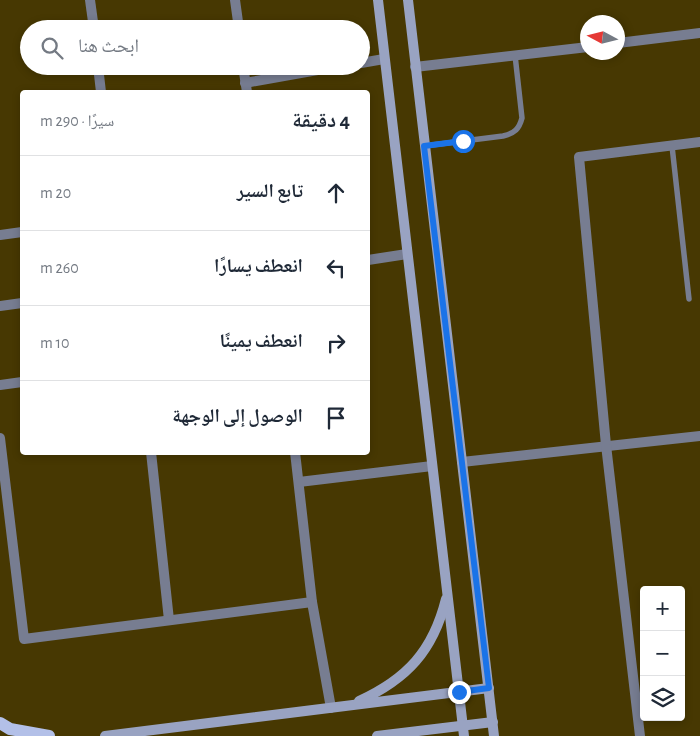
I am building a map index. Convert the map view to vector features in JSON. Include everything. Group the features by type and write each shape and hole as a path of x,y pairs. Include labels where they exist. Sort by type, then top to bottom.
{"main road":[{"path":"0,724 10,729 49,736"}],"street":[{"path":"90,0 93,20"},
{"path":"235,0 237,20"},
{"path":"378,0 464,731"},
{"path":"408,0 494,736"},
{"path":"625,42 700,34"},
{"path":"415,67 580,48"},
{"path":"370,61 384,59"},
{"path":"99,75 101,90"},
{"path":"244,75 246,88 302,75"},
{"path":"640,736 606,444 579,157 700,142"},
{"path":"0,235 20,232"},
{"path":"370,260 407,254"},
{"path":"0,306 20,303"},
{"path":"0,384 20,382"},
{"path":"462,462 606,444 700,436"},
{"path":"0,438 24,639 312,602"},
{"path":"151,455 169,620"},
{"path":"295,455 312,602 331,708"},
{"path":"299,482 432,466"},
{"path":"348,706 383,690 398,680 415,663 431,640 442,615 448,593"},
{"path":"105,736 489,688"},
{"path":"377,736 464,731 493,722"}],"lane":[{"path":"424,146 503,136 512,133 520,127 522,118 515,55"},
{"path":"672,146 689,299"}],"route":[{"path":"459,692 489,688 424,146 463,141"}]}
